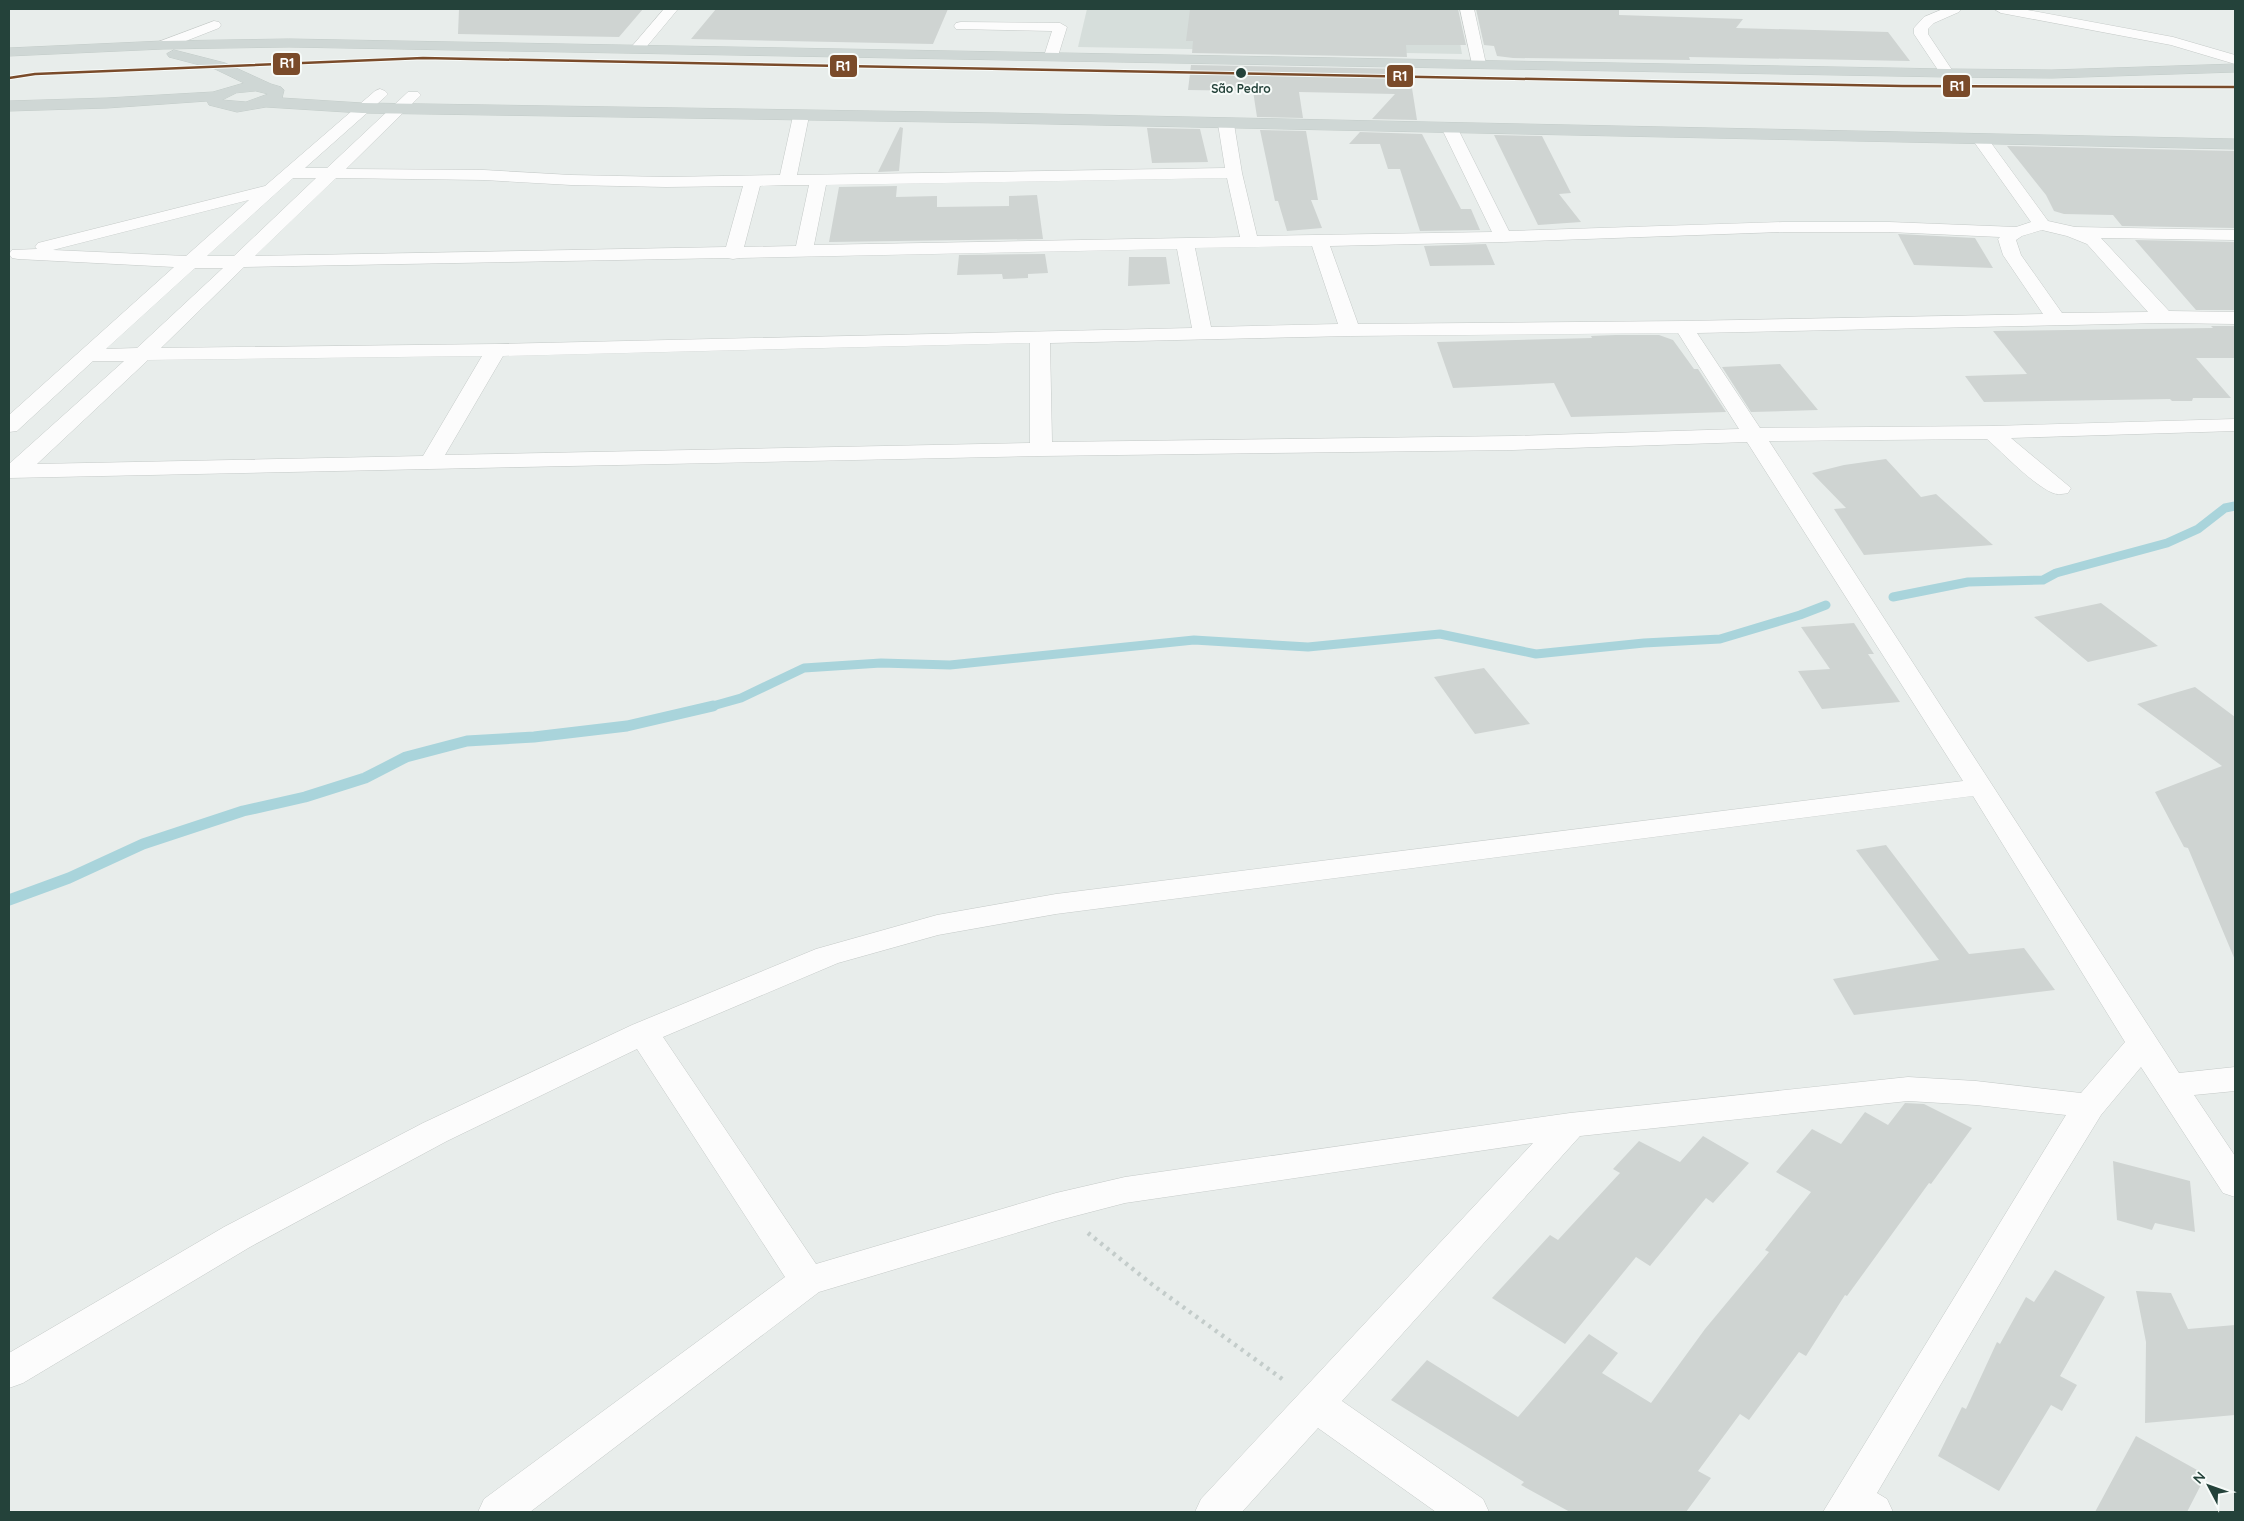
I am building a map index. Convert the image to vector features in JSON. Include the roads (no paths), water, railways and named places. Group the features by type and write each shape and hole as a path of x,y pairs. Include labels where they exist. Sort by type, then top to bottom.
{"main road":[{"path":"220,66 248,52 289,43"},
{"path":"9,52 118,46 289,43 1947,73 2052,74 2235,68"},
{"path":"118,46 173,54 220,66 269,94 362,108 406,101 1002,112 1721,127 1980,139 2235,144"},
{"path":"9,106 28,107 216,96 214,102 226,106 246,106 269,94 380,94 406,101"},
{"path":"602,106 801,116 1002,112 1226,124 1450,129 1721,127 2235,130"},
{"path":"2152,129 2172,144"}],"street":[{"path":"214,9 214,25 234,44"},
{"path":"638,48 671,9"},
{"path":"1467,9 1479,64"},
{"path":"1947,73 1921,34 1921,28 1930,20 1954,9"},
{"path":"2001,9 2173,42 2235,60"},
{"path":"163,45 214,25"},
{"path":"962,33 1056,40 1051,56"},
{"path":"9,426 289,173 380,94"},
{"path":"12,471 142,355 406,101"},
{"path":"9,110 28,107"},
{"path":"787,181 801,116"},
{"path":"1226,124 1234,173 1250,243"},
{"path":"1450,129 1503,237"},
{"path":"1980,139 2042,225"},
{"path":"289,173 484,175 657,181 787,181 1234,173"},
{"path":"804,252 818,180"},
{"path":"733,254 753,181"},
{"path":"13,255 272,189"},
{"path":"13,255 238,262 1250,243 1792,227 1889,227 2016,232 2042,225 2073,232 2093,240 2164,317"},
{"path":"2016,232 2007,239 2012,255 2056,319"},
{"path":"2073,232 2235,235"},
{"path":"1319,241 1350,330"},
{"path":"1186,244 1203,334"},
{"path":"86,355 496,350 1350,330 1684,327 2164,317 2235,318"},
{"path":"1684,327 1981,787 2142,1044 2235,1184"},
{"path":"1040,338 1041,448"},
{"path":"430,460 496,350"},
{"path":"9,407 38,399"},
{"path":"12,471 430,460 1041,448 1513,443 1752,435 1992,432 2235,425"},
{"path":"1992,432 2032,468 2060,488"},
{"path":"9,1372 237,1237 435,1132 643,1033 827,956 937,924 1056,904 1981,787"},
{"path":"643,1033 807,1281"},
{"path":"1856,1508 2037,1189 2089,1106 2142,1044"},
{"path":"2170,1086 2235,1079"},
{"path":"499,1512 807,1281 1056,1207 1125,1190 1570,1125 1908,1089 1955,1089 2089,1106"},
{"path":"1216,1512 1570,1125"},
{"path":"1316,1404 1468,1512"}],"waterway":[{"path":"1893,597 1968,582 2043,580 2056,573 2167,543 2198,529 2225,508 2235,506"},
{"path":"710,707 741,698 804,668 881,663 950,665 1194,640 1308,647 1440,634 1536,654 1644,643 1720,639 1800,615 1826,605"},
{"path":"9,900 69,878 143,844 243,811 305,797 365,778 406,757 467,741 534,737 627,726 710,707"}],"place":[{"name":"São Pedro","path":"1241,73"}]}
